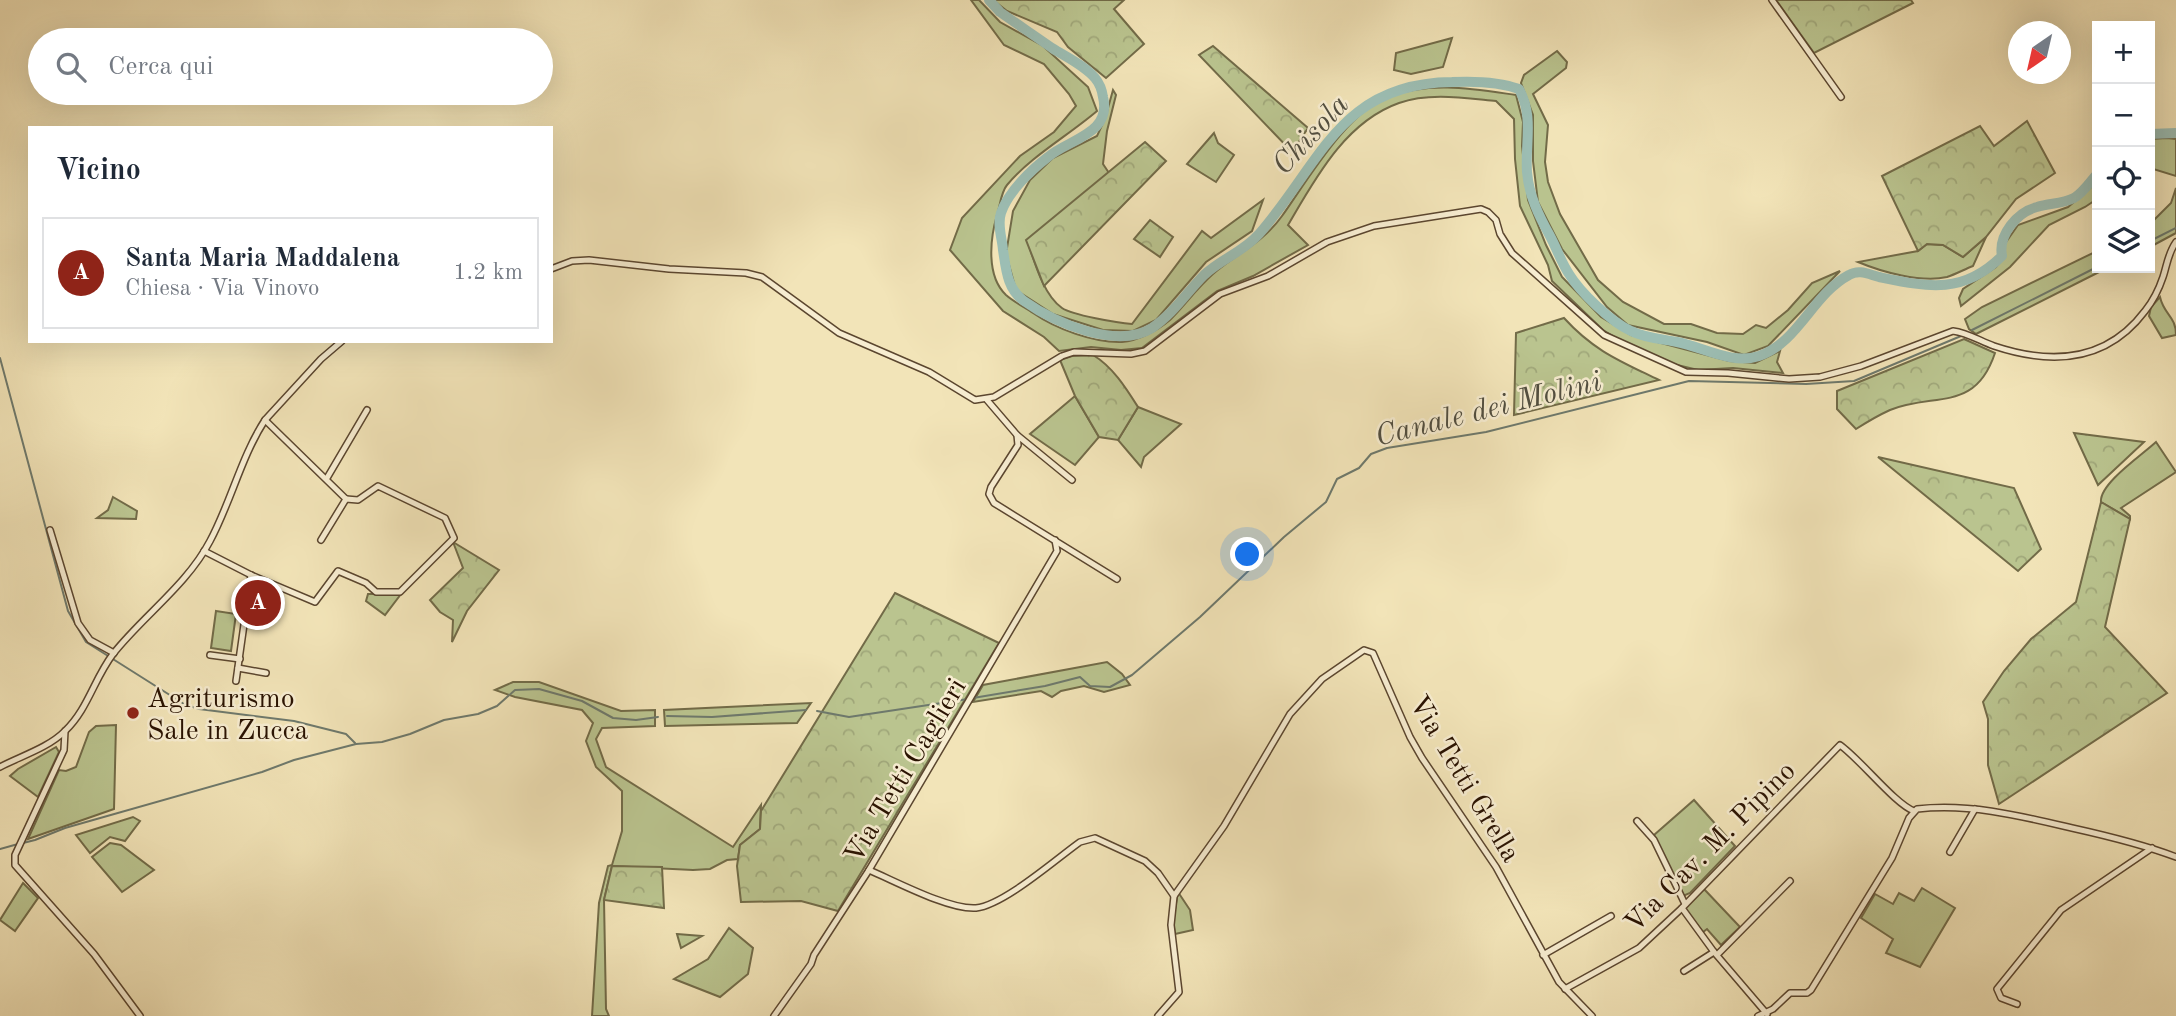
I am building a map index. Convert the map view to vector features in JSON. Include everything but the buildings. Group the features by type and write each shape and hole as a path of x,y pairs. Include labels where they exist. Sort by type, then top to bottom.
{"street":[{"path":"1772,0 1841,97"},
{"path":"553,268 572,261 589,260 668,269 746,273 762,278 839,333 929,372 967,397 988,400 1062,356 1074,352 1131,354 1145,351 1220,294 1268,276 1327,242 1374,226 1450,213 1481,209 1488,212 1496,220 1507,246 1521,262 1587,322 1627,347 1686,372 1789,379 1836,374 1953,331 1962,332 2003,349 2054,358 2074,357 2091,352 2121,336 2145,311 2162,279 2176,242"},
{"path":"0,767 51,742 65,732 87,702 113,655 204,551 229,503 265,420 321,359 340,343"},
{"path":"988,400 1017,435 1072,480"},
{"path":"327,478 367,410"},
{"path":"204,551 313,602 317,601 338,571 366,583 376,592 400,592 454,538 445,518 378,486 358,500 346,499 265,420"},
{"path":"1017,435 1018,445 989,494 994,503 1117,579"},
{"path":"321,540 346,499"},
{"path":"50,530 78,623 90,640 113,655"},
{"name":"Via Tetti Caglieri","path":"774,1016 811,964 971,698 1057,551 1055,540"},
{"path":"236,681 251,575"},
{"name":"Via Tetti Grella","path":"1174,896 1224,826 1290,714 1322,679 1361,651 1368,650 1373,653 1410,737 1496,867 1543,955 1565,989 1592,1016"},
{"path":"210,655 240,659"},
{"path":"238,668 266,673"},
{"path":"65,732 64,750 18,850 15,864 94,954 140,1016"},
{"name":"Via Cav. M. Pipino","path":"1565,989 1639,948 1840,745 1857,757 1900,802 1914,811"},
{"path":"1758,1016 1767,1014 1787,994 1807,993 1811,990 1892,858 1914,811 1921,808 2009,813 2152,848 2176,857"},
{"path":"1950,852 1975,809"},
{"path":"1637,821 1654,840 1683,906 1716,953 1767,1014"},
{"path":"869,870 951,905 974,908 1005,896 1080,842 1095,838 1145,861 1158,873 1174,896 1171,925 1179,992 1158,1016"},
{"path":"2017,1004 2001,998 1997,989 2062,910 2152,848"},
{"path":"1684,971 1716,953 1790,881"},
{"path":"1543,955 1611,916"}],"green space":[{"path":"971,0 979,0 1000,22 1043,46 1088,87 1097,111 1016,175 1002,195 991,246 995,278 1006,295 1042,319 1076,334 1111,342 1128,341 1154,331 1170,320 1213,274 1274,226 1316,166 1359,116 1374,104 1405,91 1453,88 1516,95 1523,122 1522,146 1528,200 1562,277 1601,317 1631,335 1729,361 1755,363 1780,351 1777,362 1783,373 1733,368 1698,370 1673,364 1626,344 1603,330 1552,281 1548,265 1520,206 1514,119 1496,101 1447,97 1422,98 1399,103 1380,112 1347,138 1321,171 1288,225 1308,245 1253,276 1217,291 1142,348 1121,350 1091,347 1059,351 1044,337 1003,311 950,250 962,218 1020,156 1054,132 1076,106 1044,64 1004,45"},
{"path":"993,0 1124,0 1114,9 1144,44 1106,78 1068,47 1057,32 1007,11"},
{"path":"1776,0 1911,0 1913,3 1814,53"},
{"path":"1452,38 1443,67 1411,74 1394,70 1396,53"},
{"path":"1213,46 1308,128 1292,152 1199,55"},
{"path":"1557,51 1567,62 1566,68 1533,94 1548,125 1545,162 1548,182 1560,214 1598,280 1623,302 1664,324 1691,324 1717,333 1743,334 1756,325 1766,328 1788,310 1812,283 1840,271 1768,346 1744,355 1707,342 1628,325 1607,307 1562,249 1538,202 1533,161 1533,115 1521,83 1524,75"},
{"path":"1113,90 1116,95 1107,131 1103,164 1109,173 1027,240 1044,286 1062,308 1085,316 1132,324 1202,231 1211,238 1263,200 1252,231 1206,262 1156,320 1133,331 1103,330 1053,314 1016,290 1006,254 1013,211 1030,180 1053,158 1097,136"},
{"path":"2027,121 2055,173 2016,199 1986,237 1963,257 1943,245 1927,244 1918,251 1882,176 1980,126 1994,146"},
{"path":"1214,133 1218,143 1234,155 1216,182 1187,164"},
{"path":"2155,139 2176,139 2176,176 2155,170"},
{"path":"1145,142 1166,161 1044,286 1026,240"},
{"path":"2092,186 2092,202 2049,225 2010,267 1961,306 1959,298 1963,289 1996,267 2004,257 2004,245 2018,225 2068,207"},
{"path":"2176,188 2176,233 2155,244 2155,219 2171,203"},
{"path":"1150,220 1173,237 1160,257 1134,239"},
{"path":"1986,237 1973,266 1947,277 1914,278 1858,262 1918,251 1927,244 1943,245 1963,257"},
{"path":"2092,253 2092,273 2097,273 1976,334 1969,329 1965,319 1982,307"},
{"path":"2160,297 2174,324 2176,335 2162,338 2149,316 2151,307"},
{"path":"1564,318 1597,347 1659,380 1514,415 1516,333"},
{"path":"1964,339 1995,353 1987,372 1965,393 1890,410 1856,429 1837,409 1837,391"},
{"path":"1093,355 1113,372 1138,407 1118,440 1099,437 1075,396 1060,360 1072,356"},
{"path":"1075,396 1099,437 1075,465 1030,434"},
{"path":"1138,407 1181,424 1144,457 1141,467 1118,440"},
{"path":"2074,433 2144,442 2098,485"},
{"path":"2156,442 2176,472 2121,508 2130,519 2101,502 2102,495 2114,479"},
{"path":"1878,457 2014,488 2041,549 2018,571"},
{"path":"113,497 137,511 136,519 97,518 108,510"},
{"path":"2101,502 2130,519 2105,627 2167,693 1999,804 1988,765 1988,719 1983,702 2031,639 2076,602"},
{"path":"453,542 499,570 467,611 452,642 453,620 440,612 430,600 463,568"},
{"path":"895,593 999,643 838,911 801,901 741,902 737,866 740,845 760,829 761,811"},
{"path":"368,594 401,594 385,615 366,601"},
{"path":"216,611 236,614 231,651 211,648"},
{"path":"1107,662 1122,674 1130,685 1104,692 1084,686 1061,691 1052,697 1041,691 973,702 983,685"},
{"path":"513,682 539,682 621,711 655,710 655,726 602,728 596,739 606,767 733,847 761,805 760,829 740,845 738,859 727,860 710,869 693,870 612,866 604,900 606,1009 609,1016 592,1016 599,903 608,866 612,865 622,831 622,791 596,767 586,741 593,723 582,710 515,697 495,690"},
{"path":"811,703 797,723 665,726 664,710"},
{"path":"116,725 114,809 28,839 59,770 66,771 76,767 89,732 96,726"},
{"path":"56,747 59,752 38,797 10,776 18,769"},
{"path":"1694,800 1735,846 1690,893 1683,896 1654,835"},
{"path":"133,817 140,821 125,841 110,837 90,853 76,835"},
{"path":"110,843 121,845 154,870 122,892 92,857"},
{"path":"612,866 662,867 664,908 604,900"},
{"path":"23,883 38,898 15,931 0,920"},
{"path":"1922,888 1955,908 1920,967 1886,953 1893,939 1861,918 1875,894 1893,904 1899,893 1914,901"},
{"path":"1704,889 1740,927 1721,945 1707,929 1703,932 1684,908"},
{"path":"1178,892 1190,910 1193,930 1175,934 1173,921"},
{"path":"729,928 753,948 748,974 720,997 674,979 708,959"},
{"path":"677,934 702,936 681,948"}],"waterway":[{"name":"Chisola","path":"989,0 1000,12 1086,69 1097,80 1101,89 1104,109 1095,127 1041,162 1014,189 1004,205 999,222 1006,271 1018,296 1052,318 1104,335 1138,334 1160,322 1204,275 1259,234 1318,155 1358,112 1383,96 1414,86 1477,82 1519,89 1528,120 1527,172 1530,189 1542,221 1574,281 1605,314 1631,331 1728,357 1749,358 1773,350 1795,330 1836,283 1856,272 1929,285 1944,285 1973,277 1988,269 2002,256 2003,240 2016,219 2030,210 2074,198 2092,180"},
{"name":"Chisola","path":"2155,134 2176,133"},
{"name":"Canale dei Molini","path":"2155,238 2176,228"},
{"name":"Canale dei Molini","path":"1972,330 2092,270"},
{"name":"Canale dei Molini","path":"973,698 1080,677 1090,686 1110,687 1132,675 1326,502 1337,479 1359,468 1371,454 1387,448 1486,432 1689,381 1806,384 1854,381 1961,336"},
{"path":"0,358 68,611 86,642 184,704 199,709 294,721 346,734 355,743"},
{"name":"Canale dei Molini","path":"23,843 65,828 262,772 294,760 356,744 382,742 444,720 478,714 497,706 515,690 539,689 582,701 613,718 636,720 658,717"},
{"name":"Canale dei Molini","path":"817,711 849,717 968,699"},
{"name":"Canale dei Molini","path":"667,716 712,717 806,710"},
{"name":"Canale dei Molini","path":"0,849 18,844"}],"place":[{"name":"Santa Maria Maddalena","path":"258,603"},
{"name":"Agriturismo Sale in Zucca","path":"133,713"}]}
